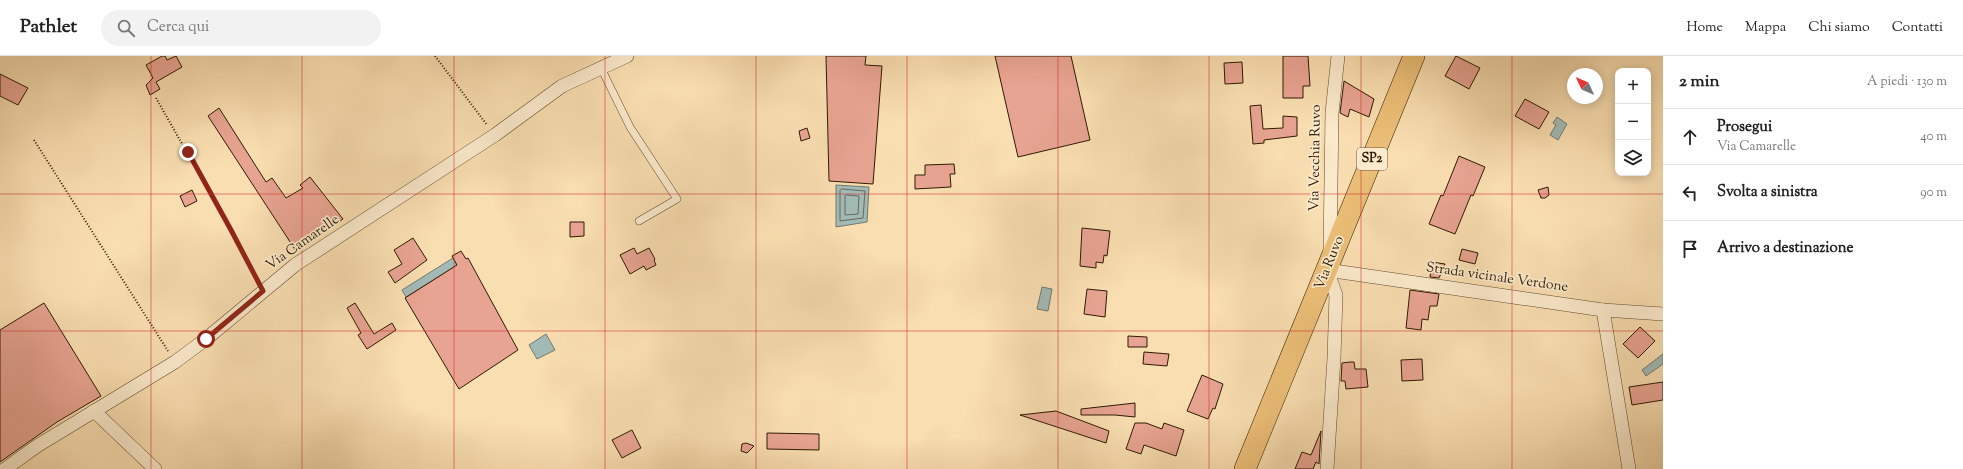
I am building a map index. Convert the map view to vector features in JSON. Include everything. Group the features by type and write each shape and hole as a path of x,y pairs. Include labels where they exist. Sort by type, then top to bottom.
{"main road":[{"name":"Via Ruvo","path":"1245,469 1414,56"}],"street":[{"name":"Via Camarelle","path":"5,469 94,411 175,362 206,339 295,264 495,136 562,86 627,56"},
{"name":"Via Vecchia Ruvo","path":"1329,265 1332,113 1338,56"},
{"name":"Strada vicinale Verdone","path":"1329,265 1603,310 1663,314"},
{"path":"1327,469 1334,358 1336,295 1329,265"},
{"path":"1603,310 1629,469"},
{"path":"94,411 154,469"}],"lane":[{"path":"600,68 630,127 677,199 640,221"}],"path":[{"path":"435,56 495,136"},
{"path":"156,98 231,230 263,291"},
{"path":"34,140 175,362"}],"water":[{"path":"1557,117 1567,124 1558,140 1550,135 1556,125 1553,123"},
{"path":"836,185 869,187 867,222 836,227"},
{"path":"453,258 457,265 406,297 402,290"},
{"path":"1042,287 1052,289 1048,311 1037,309"},
{"path":"546,334 555,350 537,359 529,345"},
{"path":"1663,354 1663,364 1646,376 1642,370"}],"building":[{"path":"162,56 165,56 167,60 176,56 182,67 156,82 160,89 150,95 146,85 153,78 146,65"},
{"path":"826,56 866,56 865,65 882,66 873,184 829,181"},
{"path":"995,56 1071,56 1090,140 1018,157"},
{"path":"1283,56 1308,56 1310,86 1303,86 1303,98 1283,98"},
{"path":"1456,56 1480,68 1469,89 1445,76"},
{"path":"1242,62 1243,83 1225,84 1224,63"},
{"path":"0,74 28,88 18,105 0,96"},
{"path":"1344,81 1374,99 1369,117 1350,109 1348,117 1340,113"},
{"path":"1525,99 1549,112 1539,129 1515,116"},
{"path":"1261,105 1263,129 1283,128 1283,116 1297,117 1297,136 1264,140 1264,143 1253,144 1250,106"},
{"path":"219,108 266,182 272,178 286,198 303,188 300,185 310,177 343,219 296,251 208,116"},
{"path":"807,128 810,138 801,141 799,131"},
{"path":"1459,156 1485,167 1473,196 1471,195 1455,234 1429,224 1441,195 1443,196"},
{"path":"954,164 955,174 950,174 951,187 915,189 915,175 925,175 925,165"},
{"path":"1548,187 1549,195 1545,198 1541,198 1538,190"},
{"path":"192,190 197,201 185,207 180,196"},
{"path":"570,222 584,222 584,236 570,237"},
{"path":"1082,228 1110,231 1107,256 1104,255 1103,263 1096,262 1096,268 1080,266"},
{"path":"413,238 427,260 395,283 388,272 402,264 394,250"},
{"path":"634,248 637,254 649,248 655,259 656,265 646,270 644,266 630,274 620,255"},
{"path":"1462,249 1478,253 1475,264 1459,260"},
{"path":"461,251 466,259 468,258 518,350 459,389 405,298 457,265 452,256"},
{"path":"1432,262 1445,264 1439,278 1430,277"},
{"path":"1087,289 1107,291 1105,317 1084,314"},
{"path":"1410,290 1439,294 1437,306 1430,306 1428,320 1422,319 1421,330 1406,328"},
{"path":"44,303 101,396 57,422 0,462 0,330"},
{"path":"355,303 374,334 392,323 396,330 367,349 358,335 361,333 347,308"},
{"path":"1640,327 1655,341 1638,358 1623,344"},
{"path":"1128,336 1147,337 1147,347 1128,347"},
{"path":"1144,352 1169,354 1167,366 1143,364"},
{"path":"1422,359 1423,380 1402,381 1401,360"},
{"path":"1354,362 1355,369 1366,369 1368,387 1346,389 1345,381 1341,381 1342,363"},
{"path":"1202,375 1223,384 1215,409 1213,408 1208,419 1187,411"},
{"path":"1663,382 1663,400 1632,405 1629,387"},
{"path":"1135,403 1135,417 1115,415 1081,415 1081,409"},
{"path":"1056,411 1109,431 1106,443 1020,415"},
{"path":"1135,423 1146,423 1162,429 1164,423 1184,430 1176,456 1144,445 1141,454 1126,449"},
{"path":"632,430 641,448 622,458 612,440"},
{"path":"1321,431 1319,464 1316,462 1313,469 1295,469 1302,452 1311,455"},
{"path":"767,433 819,434 819,450 767,449"},
{"path":"746,443 754,446 747,453 741,451 742,444"}],"route":[{"path":"188,152 263,291 206,339"}]}
